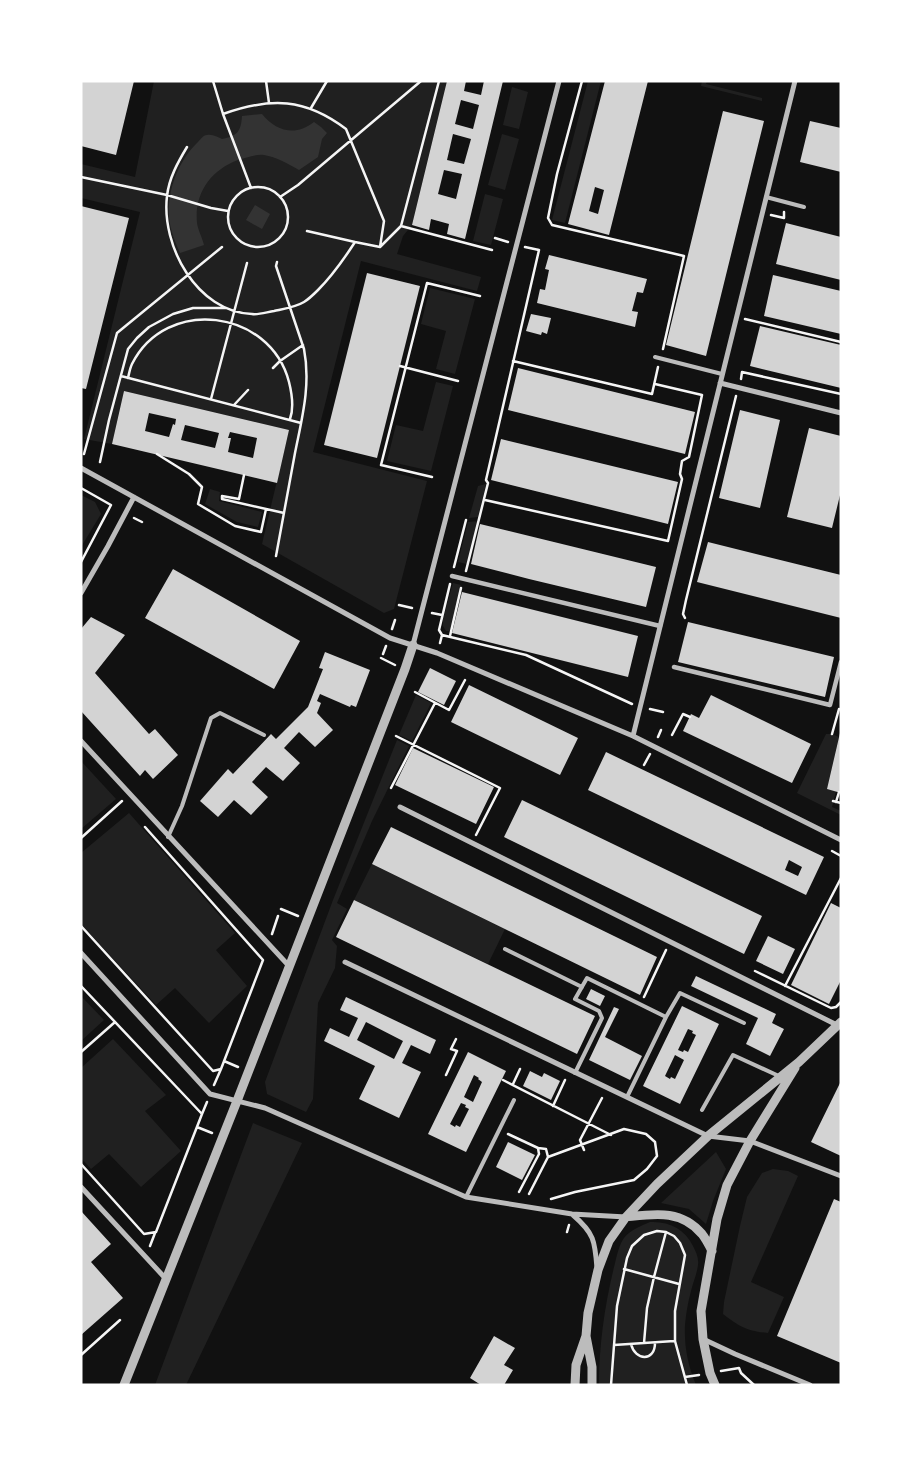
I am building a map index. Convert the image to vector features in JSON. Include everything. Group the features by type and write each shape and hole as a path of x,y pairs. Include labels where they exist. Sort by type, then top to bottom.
{"street":[{"path":"124,1385 378,740 413,645 559,81"},
{"path":"633,736 795,81"},
{"path":"720,383 841,413"},
{"path":"81,468 390,638 437,653 633,736 841,840"},
{"path":"81,593 134,497"},
{"path":"452,576 660,626"},
{"path":"674,667 830,705 841,662"},
{"path":"81,741 289,966"},
{"path":"400,807 839,1024 800,1062 708,1136 657,1184 626,1217 609,1241 598,1270 588,1313 586,1336 576,1365 574,1385"},
{"path":"81,953 210,1094 266,1108 466,1197 572,1214 626,1217 660,1214 675,1216 686,1221 701,1233 712,1251"},
{"path":"345,962 708,1136 750,1142 841,1176"},
{"path":"715,1385 710,1373 703,1339 701,1311 717,1219 727,1186 750,1142 800,1062"},
{"path":"81,1186 166,1279"},
{"path":"572,1214 583,1223 595,1244 598,1270"},
{"path":"586,1336 592,1367 592,1385"},
{"path":"703,1339 810,1385"}],"lane":[{"path":"766,197 804,207"},
{"path":"655,357 722,374"},
{"path":"168,837 182,806 211,718 220,713 264,735"},
{"path":"505,949 582,987"},
{"path":"575,1073 602,1018 600,1011 576,999 586,978 666,1017"},
{"path":"627,1097 666,1017 680,993 744,1023"},
{"path":"702,1110 733,1055 780,1077"},
{"path":"466,1197 514,1100"}],"path":[{"path":"213,81 223,114 251,188"},
{"path":"266,81 269,103"},
{"path":"311,108 327,81"},
{"path":"280,197 298,185 421,81"},
{"path":"380,248 401,226 439,81"},
{"path":"513,361 652,394 684,256 552,225 548,218 557,174 582,81"},
{"path":"223,114 260,103 282,102 311,108 346,129 384,221 380,248"},
{"path":"187,147 177,163 167,195 166,213 172,244 180,264 188,276 207,296 220,305 235,311"},
{"path":"81,177 167,195 229,211"},
{"path":"251,188 272,190 280,197 286,206 287,226 282,236 275,243 265,247 254,247 244,244 236,238 230,229 228,219 234,199 242,192 251,188"},
{"path":"784,218 785,209"},
{"path":"401,226 492,250"},
{"path":"307,231 380,248"},
{"path":"100,462 128,349 143,332 160,320 193,308 219,308 252,314 265,313 303,303 329,279 356,242"},
{"path":"84,454 117,333 222,247"},
{"path":"450,636 488,484 486,480 539,250"},
{"path":"276,262 307,363 307,379 301,423 276,556"},
{"path":"211,399 247,263"},
{"path":"432,477 381,465 426,283 480,296"},
{"path":"737,317 841,342"},
{"path":"128,378 132,364 147,344 177,324 213,319 231,322 244,327 264,340 284,366 291,387 292,413 290,419"},
{"path":"412,319 417,320"},
{"path":"273,368 303,345"},
{"path":"400,366 458,381"},
{"path":"685,618 683,614 686,600 742,372 841,394"},
{"path":"121,376 301,423"},
{"path":"654,384 716,398"},
{"path":"234,405 248,390"},
{"path":"484,500 668,541 682,479 680,474 682,461 689,457 702,395"},
{"path":"388,415 393,416"},
{"path":"157,454 189,474 202,487 198,504 236,526 261,532 266,509"},
{"path":"244,475 239,499 222,496 222,499 284,513"},
{"path":"81,488 111,505 81,562"},
{"path":"442,635 526,655 629,703"},
{"path":"415,692 450,710 465,680"},
{"path":"391,788 435,703"},
{"path":"832,734 841,703"},
{"path":"672,735 683,714 690,718"},
{"path":"396,736 500,788 476,836"},
{"path":"839,793 835,801 841,804"},
{"path":"81,838 122,801"},
{"path":"81,926 212,1071 221,1069 263,960 141,822"},
{"path":"832,851 841,856"},
{"path":"785,986 841,878"},
{"path":"640,1004 670,942"},
{"path":"750,969 831,1008 836,1007 841,1002"},
{"path":"81,986 202,1114 156,1232 144,1234 81,1164"},
{"path":"81,1052 115,1022"},
{"path":"446,1075 458,1051 451,1049 456,1039"},
{"path":"513,1084 520,1069"},
{"path":"503,1080 610,1134"},
{"path":"554,1106 565,1080"},
{"path":"584,1150 580,1140 602,1098"},
{"path":"548,1157 624,1129 646,1134 654,1142 657,1156 647,1169 634,1180 551,1199"},
{"path":"499,1130 538,1148 546,1149 548,1157 529,1194"},
{"path":"519,1192 538,1154 538,1148"},
{"path":"611,1385 617,1306 624,1270 632,1246 644,1235 657,1231 666,1232 674,1236 680,1243 684,1255 675,1311 675,1341 687,1385"},
{"path":"644,1343 647,1308 666,1232"},
{"path":"624,1270 680,1284"},
{"path":"81,1355 120,1320"},
{"path":"614,1345 675,1341"},
{"path":"631,1344 633,1350 638,1355 645,1357 651,1355 655,1350 656,1342"},
{"path":"739,1368 741,1373 754,1385"}],"shaded area":[{"path":"154,81 447,81 412,225 403,236 397,254 481,277 477,291 361,261 313,452 427,481 394,609 384,613 262,544 289,430 124,391 112,444 84,439 140,212 81,198 81,164 135,177"},
{"path":"588,81 601,81 565,223 552,220"},
{"path":"702,81 707,81 706,84 762,98 762,101 701,86"},
{"path":"512,87 528,92 519,129 503,125"},
{"path":"262,114 273,125 286,130 293,131 307,127 314,122 321,127 327,133 322,139 318,157 299,170 278,159 261,155 228,164 212,176 198,202 197,223 204,245 180,253 171,229 169,210 172,187 182,162 202,137 211,135 222,139 235,135 241,126 242,116"},
{"path":"502,134 519,139 505,190 488,185"},
{"path":"485,194 503,199 491,245 473,241"},
{"path":"255,205 270,214 262,229 246,220"},
{"path":"430,288 475,299 455,374 436,369 446,331 421,324"},
{"path":"436,382 453,386 431,471 387,461 396,425 423,431"},
{"path":"486,484 478,517 469,518 478,486"},
{"path":"210,489 220,492 219,501 262,512 258,527 237,522 205,504"},
{"path":"81,495 95,502 101,514 81,547"},
{"path":"479,521 467,564 458,562 468,522"},
{"path":"453,583 461,585 450,631 446,631 443,626 443,619"},
{"path":"416,695 431,703 412,741 399,735"},
{"path":"826,734 839,737 827,789 836,791 832,807 841,811 841,815 797,793"},
{"path":"397,740 409,746 372,821 337,903 347,909 332,940 337,946 335,968 318,1003 313,1099 306,1112 267,1094 265,1082 333,900"},
{"path":"81,761 116,799 81,829"},
{"path":"129,813 235,933 216,950 247,986 209,1023 175,988 156,1005 81,924 81,853"},
{"path":"372,864 505,929 488,964 354,900"},
{"path":"81,996 104,1020 81,1041"},
{"path":"113,1039 166,1095 145,1111 181,1151 141,1187 109,1154 91,1169 81,1158 81,1068"},
{"path":"253,1123 302,1143 186,1385 155,1385"},
{"path":"716,1152 726,1169 706,1224 689,1209 661,1203"},
{"path":"773,1169 788,1171 798,1176 751,1282 784,1297 768,1333 744,1328 723,1314 747,1197 762,1173"},
{"path":"650,1222 664,1223 676,1227 690,1240 697,1255 697,1268 685,1321 687,1356 696,1385 599,1385 603,1324 618,1250 626,1235"}],"building":[{"path":"81,81 134,81 116,155 81,146"},
{"path":"447,81 466,81 464,91 481,95 484,81 503,81 465,239 447,234 449,224 431,219 429,230 412,225","holes":["461,100 479,105 473,129 455,124","453,134 471,139 464,164 447,160","444,170 462,174 456,199 438,194"]},
{"path":"605,81 648,81 609,235 568,224","holes":["595,187 604,190 598,214 589,211"]},
{"path":"723,111 764,121 706,356 666,345"},
{"path":"810,121 841,128 841,172 800,162"},
{"path":"81,206 129,218 86,389 81,388"},
{"path":"786,223 841,237 841,280 776,264"},
{"path":"549,255 647,279 643,293 637,292 632,311 638,312 635,327 537,303 540,289 545,290 549,270 545,269"},
{"path":"367,273 420,286 377,458 324,445"},
{"path":"773,275 841,291 841,334 764,316"},
{"path":"531,314 551,318 547,334 542,332 541,335 526,331"},
{"path":"760,326 841,345 841,388 750,366"},
{"path":"518,368 695,412 685,454 508,410"},
{"path":"124,391 289,430 277,483 112,444","holes":["149,413 176,419 169,437 145,431","185,425 219,433 215,448 181,440","230,432 257,438 253,458 228,452 231,438 228,438"]},
{"path":"740,410 780,420 760,508 719,498"},
{"path":"809,428 841,436 841,491 832,528 787,517"},
{"path":"501,439 678,482 668,524 491,480"},
{"path":"480,524 656,567 646,607 471,564"},
{"path":"708,542 841,575 841,618 697,582"},
{"path":"173,569 300,641 274,689 145,618"},
{"path":"462,592 638,636 628,677 452,633"},
{"path":"91,617 125,635 95,673 149,734 155,729 178,755 153,779 145,770 140,776 81,711 81,629"},
{"path":"688,622 834,657 825,697 678,662"},
{"path":"325,652 370,670 356,707 351,705 350,707 320,694 317,701 321,703 317,713 333,730 315,747 299,732 284,748 300,763 283,781 266,767 252,782 268,797 251,815 234,800 218,817 200,801 228,769 233,774 271,734 276,739 308,707 323,669 319,668"},
{"path":"430,668 456,681 444,705 418,692"},
{"path":"469,685 578,738 560,775 451,722"},
{"path":"711,695 811,744 792,783 683,731 691,714 699,718"},
{"path":"841,733 841,793 827,789"},
{"path":"413,748 494,787 476,824 395,785"},
{"path":"606,752 824,857 806,895 588,790","holes":["789,860 802,867 798,876 785,870"]},
{"path":"522,800 762,916 744,954 504,837"},
{"path":"391,827 657,957 640,995 372,864"},
{"path":"354,900 595,1016 577,1054 336,937"},
{"path":"831,903 841,908 841,980 829,1004 791,985"},
{"path":"768,936 795,949 783,974 756,961"},
{"path":"696,976 776,1014 772,1023 784,1029 770,1056 746,1044 758,1018 691,986"},
{"path":"591,989 605,996 600,1006 586,999"},
{"path":"346,997 436,1040 430,1054 411,1045 402,1063 421,1072 399,1118 359,1099 375,1066 324,1041 330,1028 349,1037 358,1018 340,1010","holes":["366,1022 403,1041 394,1059 357,1040"]},
{"path":"682,1006 719,1024 680,1104 643,1086","holes":["688,1029 696,1035 688,1052 684,1050 683,1052 678,1050","675,1055 684,1060 675,1079 671,1077 670,1079 665,1076"]},
{"path":"614,1007 619,1009 605,1037 642,1056 630,1080 589,1060"},
{"path":"468,1052 506,1071 466,1152 428,1134","holes":["474,1075 482,1082 473,1102 464,1097","461,1103 469,1109 460,1127 456,1125 455,1127 450,1124"]},
{"path":"530,1071 542,1077 544,1073 560,1081 551,1100 523,1086"},
{"path":"841,1081 841,1156 811,1142"},
{"path":"508,1142 535,1155 522,1180 496,1167"},
{"path":"834,1199 841,1202 841,1363 777,1336"},
{"path":"81,1211 111,1244 91,1262 123,1298 81,1335"},
{"path":"494,1336 515,1348 504,1365 513,1370 504,1385 481,1385 470,1378"}]}
